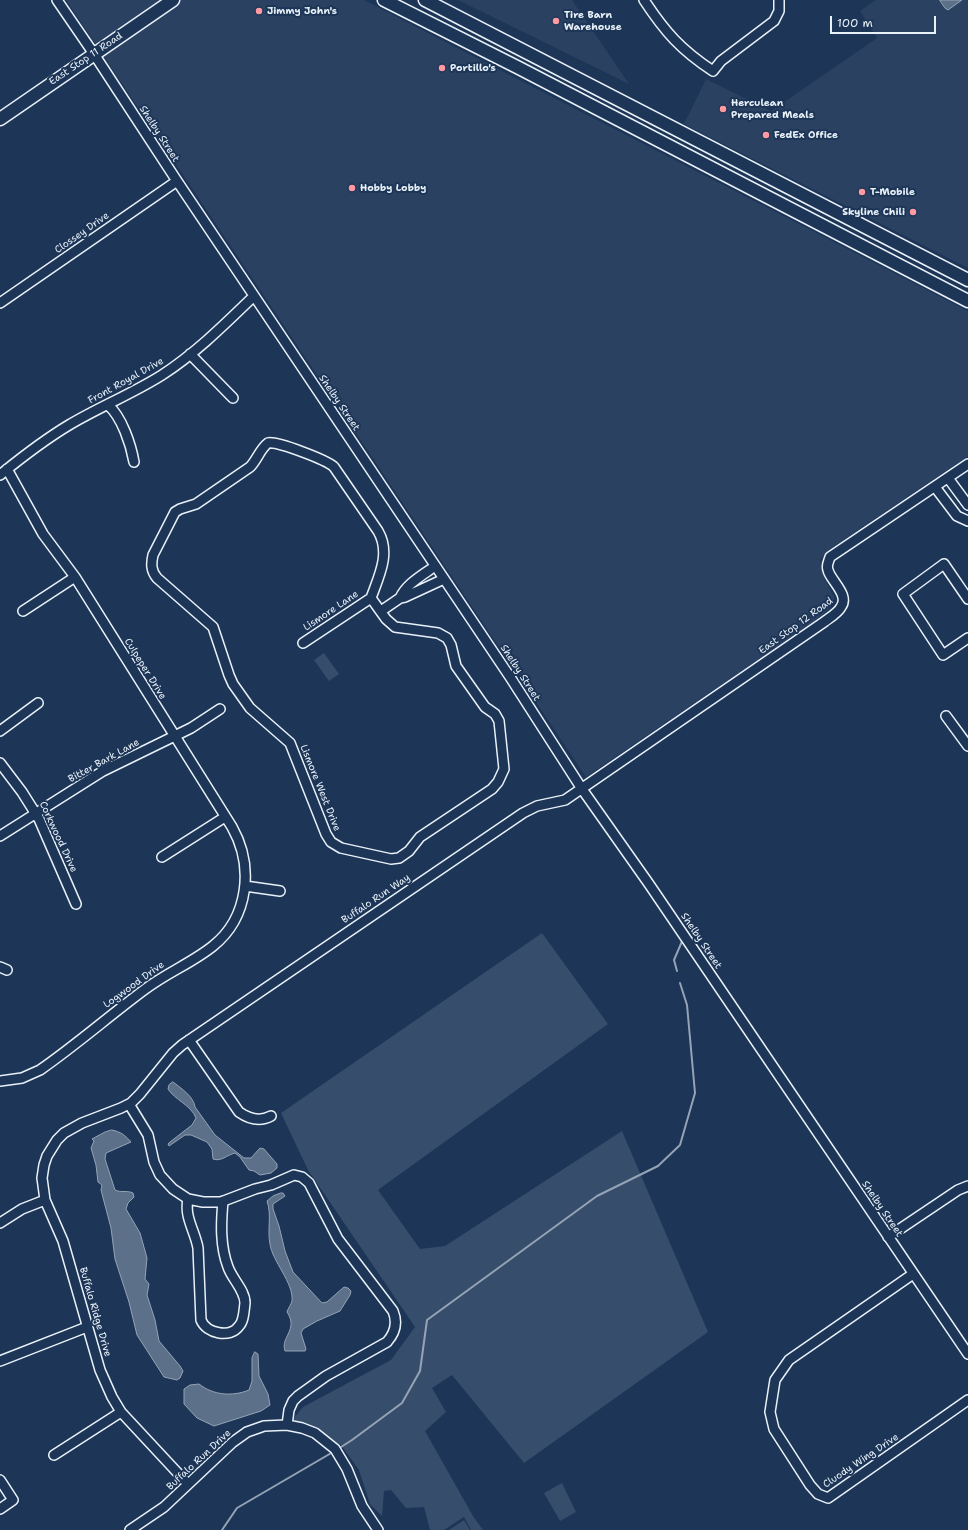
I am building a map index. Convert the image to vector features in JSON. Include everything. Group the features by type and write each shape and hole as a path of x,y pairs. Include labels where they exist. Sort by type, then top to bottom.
{"main road":[{"name":"East Stop 11 Road","path":"0,119 173,0"},
{"path":"384,0 519,68 968,300"},
{"path":"425,0 968,280"}],"street":[{"name":"Shelby Street","path":"57,0 510,677 582,789 649,884 968,1354"},
{"path":"644,0 672,38 694,58 713,71 721,62 774,21 779,11 779,0"},
{"name":"Clossey Drive","path":"0,304 177,181"},
{"name":"Front Royal Drive","path":"4,472 54,434 160,376 213,336 254,296"},
{"path":"190,354 233,398"},
{"path":"108,405 113,410 124,430 134,462"},
{"name":"Lismore West Drive","path":"371,598 384,561 385,550 382,537 334,467 327,462 310,455 275,443 268,443 250,467 196,504 177,511 173,515 153,558 152,569 157,578 213,627 229,675 250,708 290,743 326,834 331,842 341,848 391,859 409,852 420,837 492,789 503,774 504,769 500,724 498,718 485,706 456,666 448,640 440,634 395,627 381,612"},
{"name":"East Stop 12 Road","path":"582,789 824,622 842,607 843,600 841,592 828,570 827,565 830,557 968,464"},
{"name":"Culpeper Drive","path":"4,472 43,534 75,577 235,833 242,851 246,870 245,886"},
{"path":"948,478 968,505"},
{"path":"935,487 957,516 968,521"},
{"path":"968,599 944,564 902,594 943,655 968,638"},
{"path":"400,598 402,593 411,584 436,566"},
{"path":"22,611 75,577"},
{"path":"371,598 381,612 400,598 444,579"},
{"name":"Lismore Lane","path":"303,643 371,598"},
{"path":"0,731 38,703"},
{"name":"Bitter Bark Lane","path":"0,836 103,771 174,736 220,709"},
{"path":"946,716 968,746"},
{"name":"Corkwood Drive","path":"0,763 36,813 59,862 76,904"},
{"name":"Buffalo Run Way","path":"129,1104 140,1094 172,1053 189,1040 523,813 537,806 565,800 582,789"},
{"path":"162,857 225,817"},
{"path":"245,886 280,891"},
{"name":"Logwood Drive","path":"0,1081 11,1081 29,1076 43,1068 149,985 213,946 225,934 236,918 242,903 245,886"},
{"path":"189,1040 239,1112 248,1118 254,1119 265,1119 271,1116"},
{"path":"129,1104 148,1135 154,1162 160,1175 172,1189 188,1198 203,1202 223,1201 255,1188 277,1183 292,1176 298,1175 304,1178 309,1183 338,1239 395,1315 396,1325 391,1338 326,1376 295,1398 289,1410 287,1425"},
{"name":"Buffalo Ridge Drive","path":"129,1104 82,1123 70,1129 57,1140 51,1147 45,1162 42,1178 45,1200 63,1241 100,1370 112,1396 122,1412 188,1484"},
{"path":"888,1237 958,1190 968,1186"},
{"path":"188,1198 187,1214 198,1248 201,1320 204,1326 210,1330 226,1333 232,1332 238,1328 242,1321 245,1300 226,1264 221,1228 223,1201"},
{"path":"0,1223 22,1209 45,1200"},
{"name":"Cluody Wing Drive","path":"913,1274 789,1360 775,1380 770,1412 774,1429 810,1485 818,1494 828,1498 968,1400"},
{"path":"0,1361 87,1327"},
{"path":"54,1455 122,1412"},
{"name":"Buffalo Run Drive","path":"130,1530 156,1514 233,1442 246,1432 264,1426 287,1425 302,1428 315,1433 337,1452 347,1469 362,1506 378,1530"},
{"path":"0,1480 14,1500 0,1509"}],"shaded area":[{"path":"66,0 364,0 968,311 968,456 827,551 820,560 825,580 834,597 834,602 819,618 586,777"},
{"path":"458,0 572,0 629,84"},
{"path":"876,0 968,0 968,268 684,124 706,79 771,111 877,38 860,11"},
{"path":"940,0 962,0 948,10"},
{"path":"324,653 339,674 329,681 314,660"},
{"path":"542,933 608,1024 378,1190 420,1249 445,1246 622,1131 708,1332 524,1463 452,1375 432,1388 446,1412 425,1431 473,1516 483,1530 471,1530 464,1517 444,1530 430,1530 424,1507 406,1508 391,1490 384,1491 382,1516 370,1504 359,1470 341,1445 293,1419 303,1407 391,1360 415,1327 308,1170 281,1113"},
{"path":"173,1082 190,1096 195,1107 215,1135 244,1158 251,1158 260,1148 264,1149 277,1164 277,1168 271,1173 260,1175 249,1170 240,1157 235,1153 221,1159 213,1159 212,1149 207,1142 191,1135 185,1135 169,1146 168,1144 192,1125 196,1118 194,1113 168,1089 169,1085"},
{"path":"112,1130 123,1134 131,1142 106,1153 105,1159 115,1190 133,1193 134,1197 128,1203 126,1209 140,1233 147,1258 145,1279 149,1284 147,1295 155,1320 159,1341 183,1371 180,1378 177,1380 164,1377 137,1335 129,1302 115,1259 111,1228 101,1190 102,1185 98,1182 96,1165 91,1148 94,1141 92,1139"},
{"path":"281,1193 285,1196 273,1204 273,1209 285,1251 293,1272 322,1303 327,1302 344,1287 351,1291 340,1311 303,1329 301,1333 306,1349 305,1351 285,1351 284,1346 291,1324 287,1312 292,1301 292,1294 272,1251 269,1239 269,1212 267,1201 273,1196"},
{"path":"255,1352 258,1354 259,1376 268,1394 270,1405 261,1411 214,1426 197,1418 184,1404 184,1389 190,1385 199,1384 210,1391 223,1394 236,1394 249,1390 252,1381 252,1358"},
{"path":"562,1483 576,1512 560,1521 544,1493"},
{"path":"464,1520 470,1530 449,1530"}],"waterway":[{"path":"677,971 674,960 683,939"},
{"path":"338,1449 402,1403 420,1371 427,1320 597,1196 658,1166 680,1145 695,1093 687,1005 680,983"},
{"path":"222,1530 237,1508 333,1452"}],"place":[{"name":"Jimmy John's","path":"259,11"},
{"name":"Tire Barn Warehouse","path":"556,21"},
{"name":"Portillo's","path":"442,68"},
{"name":"Herculean Prepared Meals","path":"723,109"},
{"name":"FedEx Office","path":"766,135"},
{"name":"Hobby Lobby","path":"352,188"},
{"name":"T-Mobile","path":"862,192"},
{"name":"Skyline Chili","path":"913,212"}]}
